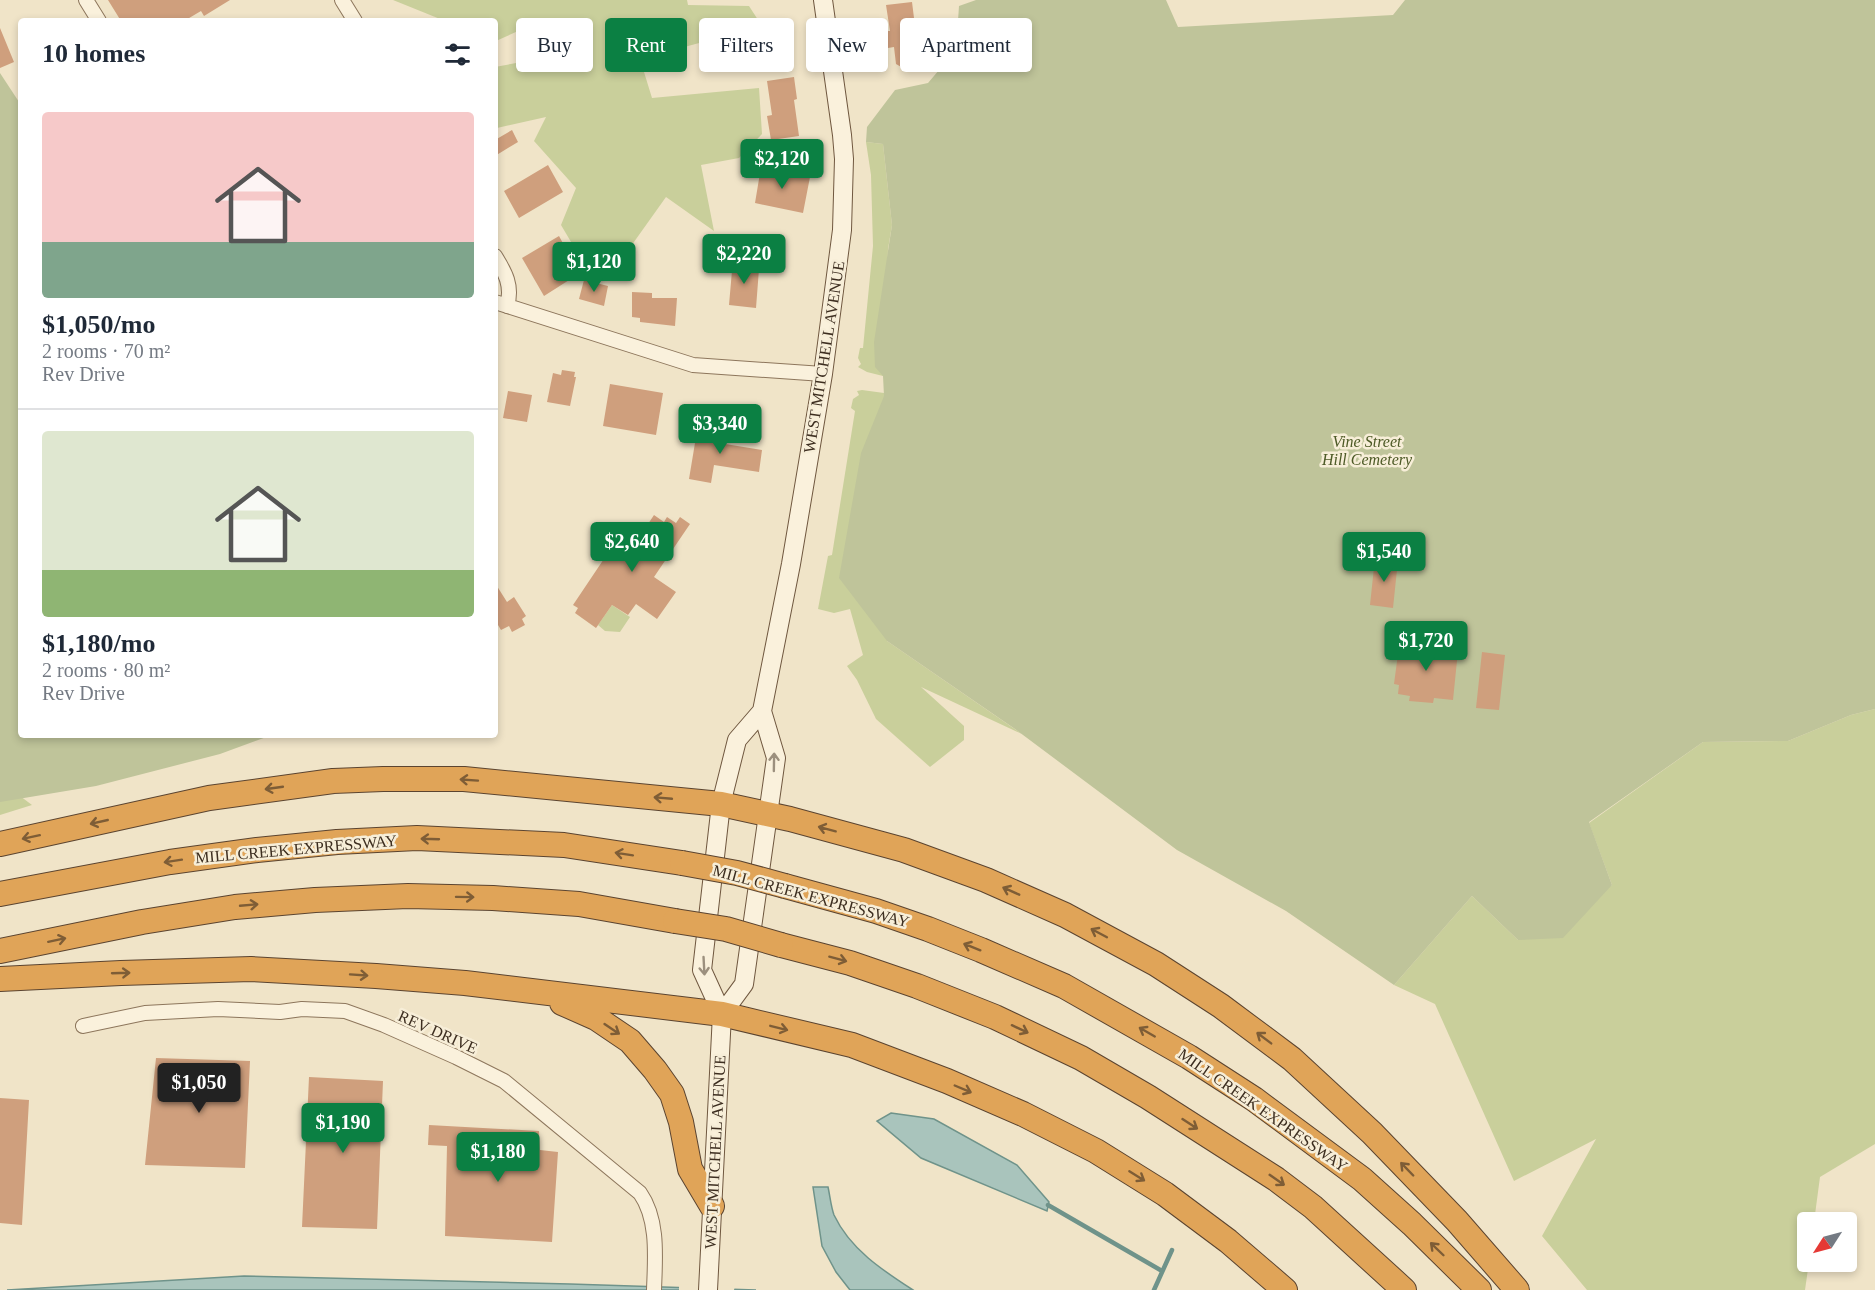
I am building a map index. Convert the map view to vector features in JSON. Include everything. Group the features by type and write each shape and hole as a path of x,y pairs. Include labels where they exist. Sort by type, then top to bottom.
{"highway":[{"path":"0,844 209,798 333,781 464,779 721,804 904,850 986,880 1065,915 1156,964 1221,1006 1292,1059 1394,1155 1517,1290"},
{"name":"MILL CREEK EXPRESSWAY","path":"0,894 170,861 337,842 417,838 564,845 737,873 876,911 981,950 1064,986 1180,1051 1254,1099 1362,1179 1479,1290"},
{"path":"0,951 142,922 235,907 408,896 493,898 579,904 726,929 850,963 917,986 995,1017 1081,1058 1148,1097 1276,1179 1321,1214 1404,1290"},
{"path":"0,979 251,969 376,976 465,983 722,1014 852,1045 1023,1114 1096,1151 1165,1194 1228,1241 1285,1290"},
{"path":"541,993 596,1018 630,1041 656,1070 672,1094 681,1122 690,1168 712,1206"}],"main road":[{"name":"WEST MITCHELL AVENUE","path":"722,1014 744,984 776,758 762,711 791,564 823,374 842,230 844,159 823,0"},
{"name":"WEST MITCHELL AVENUE","path":"708,1290 722,1014 702,970 721,804 737,740 762,711"}],"street":[{"path":"86,0 97,18"},
{"path":"342,0 353,18"},
{"path":"498,261 506,274 509,287 501,304 693,365 823,374"},
{"name":"REV DRIVE","path":"83,1026 145,1013 218,1009 280,1012 302,1009 345,1011 384,1025 456,1057 504,1081 640,1193 648,1204 655,1247 654,1290"}],"green space":[{"path":"393,0 687,0 688,5 749,6 757,18 699,18 699,43 687,46 687,18 605,18 605,72 644,72 652,98 759,88 762,134 739,158 701,165 714,231 666,197 619,263 590,274 561,225 576,188 534,141 546,117 498,128 498,66 516,63 516,72 593,72 593,18 516,18 516,32 498,40 498,18 438,18"},
{"name":"Vine Street Hill Cemetery","path":"976,0 1166,0 1178,27 1393,15 1405,0 1875,0 1875,709 1851,715 1788,741 1703,742 1589,822 1612,885 1563,938 1518,940 1472,896 1394,985 1286,911 1177,850 1015,729 887,641 839,578 861,453 884,396 883,376 875,367 874,342 892,225 883,144 866,142 867,127 895,90 928,83 937,72 1032,72 1032,18 958,18 959,6"},
{"path":"0,73 18,100 18,738 264,738 220,754 96,786 0,802"},
{"path":"866,142 883,144 892,225 888,249 883,376 858,367 861,364 858,358 860,348 863,348 873,246 871,175"},
{"path":"857,391 884,393 887,641 1022,734 921,687 964,726 964,740 930,767 876,719 857,680 847,666 863,655 850,609 834,613 818,609 828,556 832,555 855,411 851,408 853,399 859,395"},
{"path":"612,605 630,617 620,632 605,631 598,625"},
{"path":"1875,709 1875,1144 1820,1177 1815,1212 1797,1212 1797,1272 1808,1272 1805,1290 1587,1290 1542,1236 1596,1139 1514,1181 1435,1004 1394,985 1472,896 1518,940 1612,885 1589,823 1703,742 1788,741 1851,715"},
{"path":"0,781 32,805 0,815"}],"water":[{"path":"891,1113 934,1119 1017,1165 1049,1202 1047,1211 921,1158 877,1121"},
{"path":"813,1187 828,1187 834,1215 849,1238 868,1258 913,1290 850,1290 836,1272 822,1246"},
{"path":"244,1276 570,1284 756,1290 7,1290"}],"pier":[{"path":"679,1284 735,1286 734,1290 679,1290"}],"building":[{"path":"108,0 230,0 204,16 201,11 189,18 119,18"},
{"path":"912,2 914,18 900,18 900,66 896,64 894,47 888,48 888,31 890,31 886,5"},
{"path":"0,28 14,62 0,68"},
{"path":"794,77 797,99 794,100 799,136 771,140 767,116 772,115 767,81"},
{"path":"512,130 518,142 498,154 498,138"},
{"path":"548,165 563,192 519,218 504,191"},
{"path":"761,167 810,177 803,213 755,203"},
{"path":"559,236 565,247 561,249 577,275 544,296 522,258"},
{"path":"733,259 746,260 746,267 759,269 756,308 729,305"},
{"path":"584,280 608,286 604,306 579,299"},
{"path":"632,292 652,293 652,298 677,298 675,326 640,322 640,318 632,317"},
{"path":"562,370 575,372 570,406 547,402 553,373 561,375"},
{"path":"610,384 663,393 656,435 603,426"},
{"path":"508,391 532,395 527,422 503,418"},
{"path":"698,425 722,427 719,443 762,450 759,472 714,465 711,483 689,479"},
{"path":"654,515 664,522 667,517 676,523 680,517 690,524 654,577 676,592 657,619 636,604 628,615 612,605 596,628 575,613 578,608 573,605 626,526 640,536"},
{"path":"1375,558 1398,560 1393,608 1370,605"},
{"path":"498,588 507,602 514,597 526,616 522,619 525,625 512,632 509,626 501,630 498,625"},
{"path":"1415,640 1441,643 1441,649 1458,651 1453,700 1434,698 1433,703 1409,701 1410,696 1398,694 1399,685 1394,684 1398,654 1403,654 1404,645 1415,646"},
{"path":"1482,652 1505,655 1499,710 1476,708"},
{"path":"156,1058 250,1061 245,1168 145,1165"},
{"path":"309,1077 383,1081 377,1229 302,1227"},
{"path":"0,1098 29,1100 22,1225 0,1223"},
{"path":"429,1125 539,1131 540,1150 558,1152 552,1242 445,1236 447,1146 428,1145"}],"waterway":[{"path":"1048,1205 1162,1271"},
{"path":"1154,1290 1172,1250"}]}
